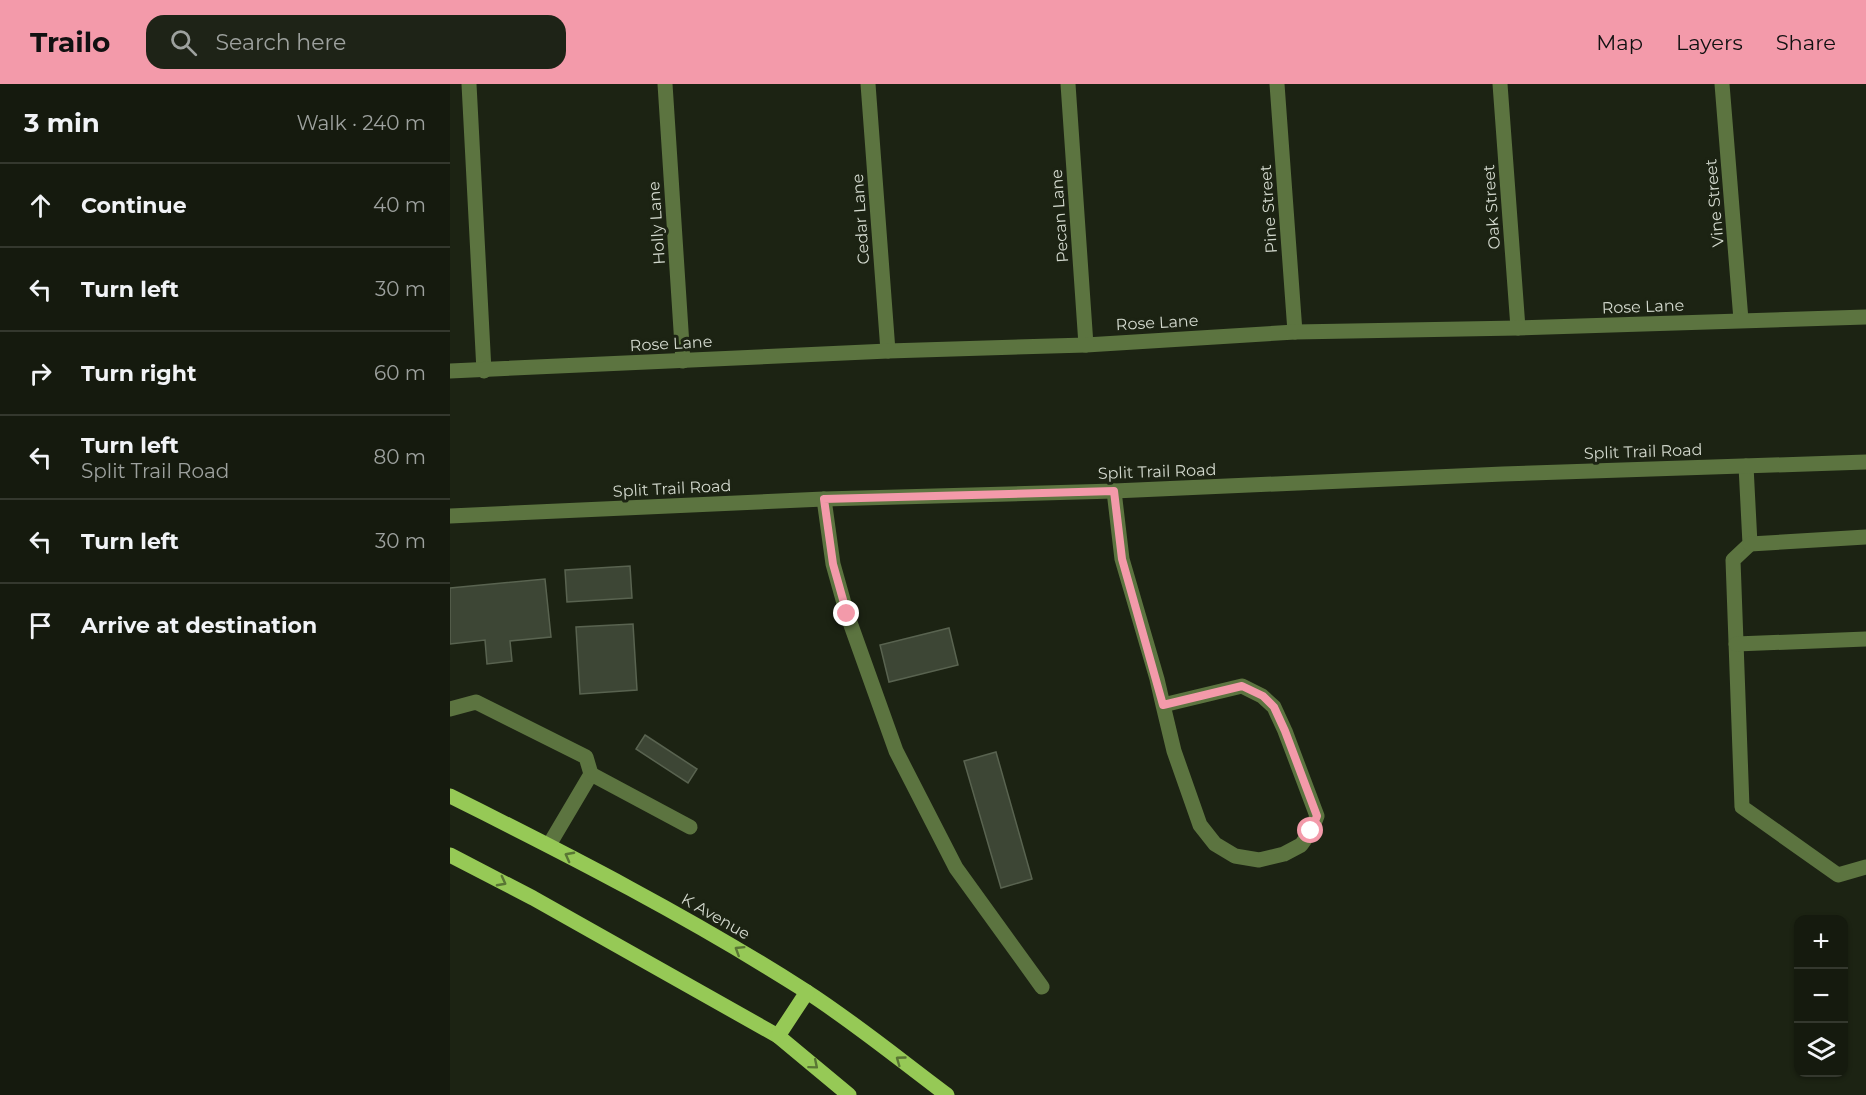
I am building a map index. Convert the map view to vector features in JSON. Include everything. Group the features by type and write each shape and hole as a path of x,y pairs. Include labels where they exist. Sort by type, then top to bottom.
{"main road":[{"name":"K Avenue","path":"450,796 549,845 704,929 807,992 947,1095"},
{"path":"450,855 533,898 778,1036 849,1095"},
{"path":"778,1036 807,992"}],"street":[{"path":"469,84 484,371"},
{"name":"Holly Lane","path":"665,84 682,361"},
{"name":"Cedar Lane","path":"868,84 888,351"},
{"name":"Pecan Lane","path":"1068,84 1086,345"},
{"name":"Pine Street","path":"1277,84 1295,332"},
{"name":"Oak Street","path":"1500,84 1518,328"},
{"name":"Vine Street","path":"1722,84 1741,320"},
{"name":"Rose Lane","path":"450,371 888,351 1086,345 1295,332 1518,328 1866,317"},
{"name":"Split Trail Road","path":"450,516 824,499 1114,491 1503,474 1866,462"},
{"path":"1746,466 1750,544"},
{"path":"1114,491 1122,559 1174,751 1200,825 1215,844 1235,856 1259,860 1284,854 1301,845 1311,831 1317,816 1274,707 1263,696 1242,686 1163,705"},
{"path":"824,499 833,564 844,604 896,751 956,868 1042,987"},
{"path":"1866,537 1750,544 1733,560 1742,807 1838,875 1866,867"},
{"path":"1736,644 1866,639"},
{"path":"450,709 476,702 586,757 591,774 690,827"},
{"path":"549,845 591,774"}],"building":[{"path":"630,566 632,598 567,602 565,570"},
{"path":"545,579 551,637 510,641 512,661 487,664 485,640 450,644 450,588"},
{"path":"633,624 637,690 580,694 576,627"},
{"path":"949,628 958,665 889,682 880,645"},
{"path":"645,735 697,769 688,783 636,749"},
{"path":"996,752 1032,879 1001,888 964,761"}],"route":[{"path":"847,614 833,564 824,499 1114,491 1122,559 1163,705 1242,686 1263,696 1274,707 1285,731 1317,816 1311,831"}]}
